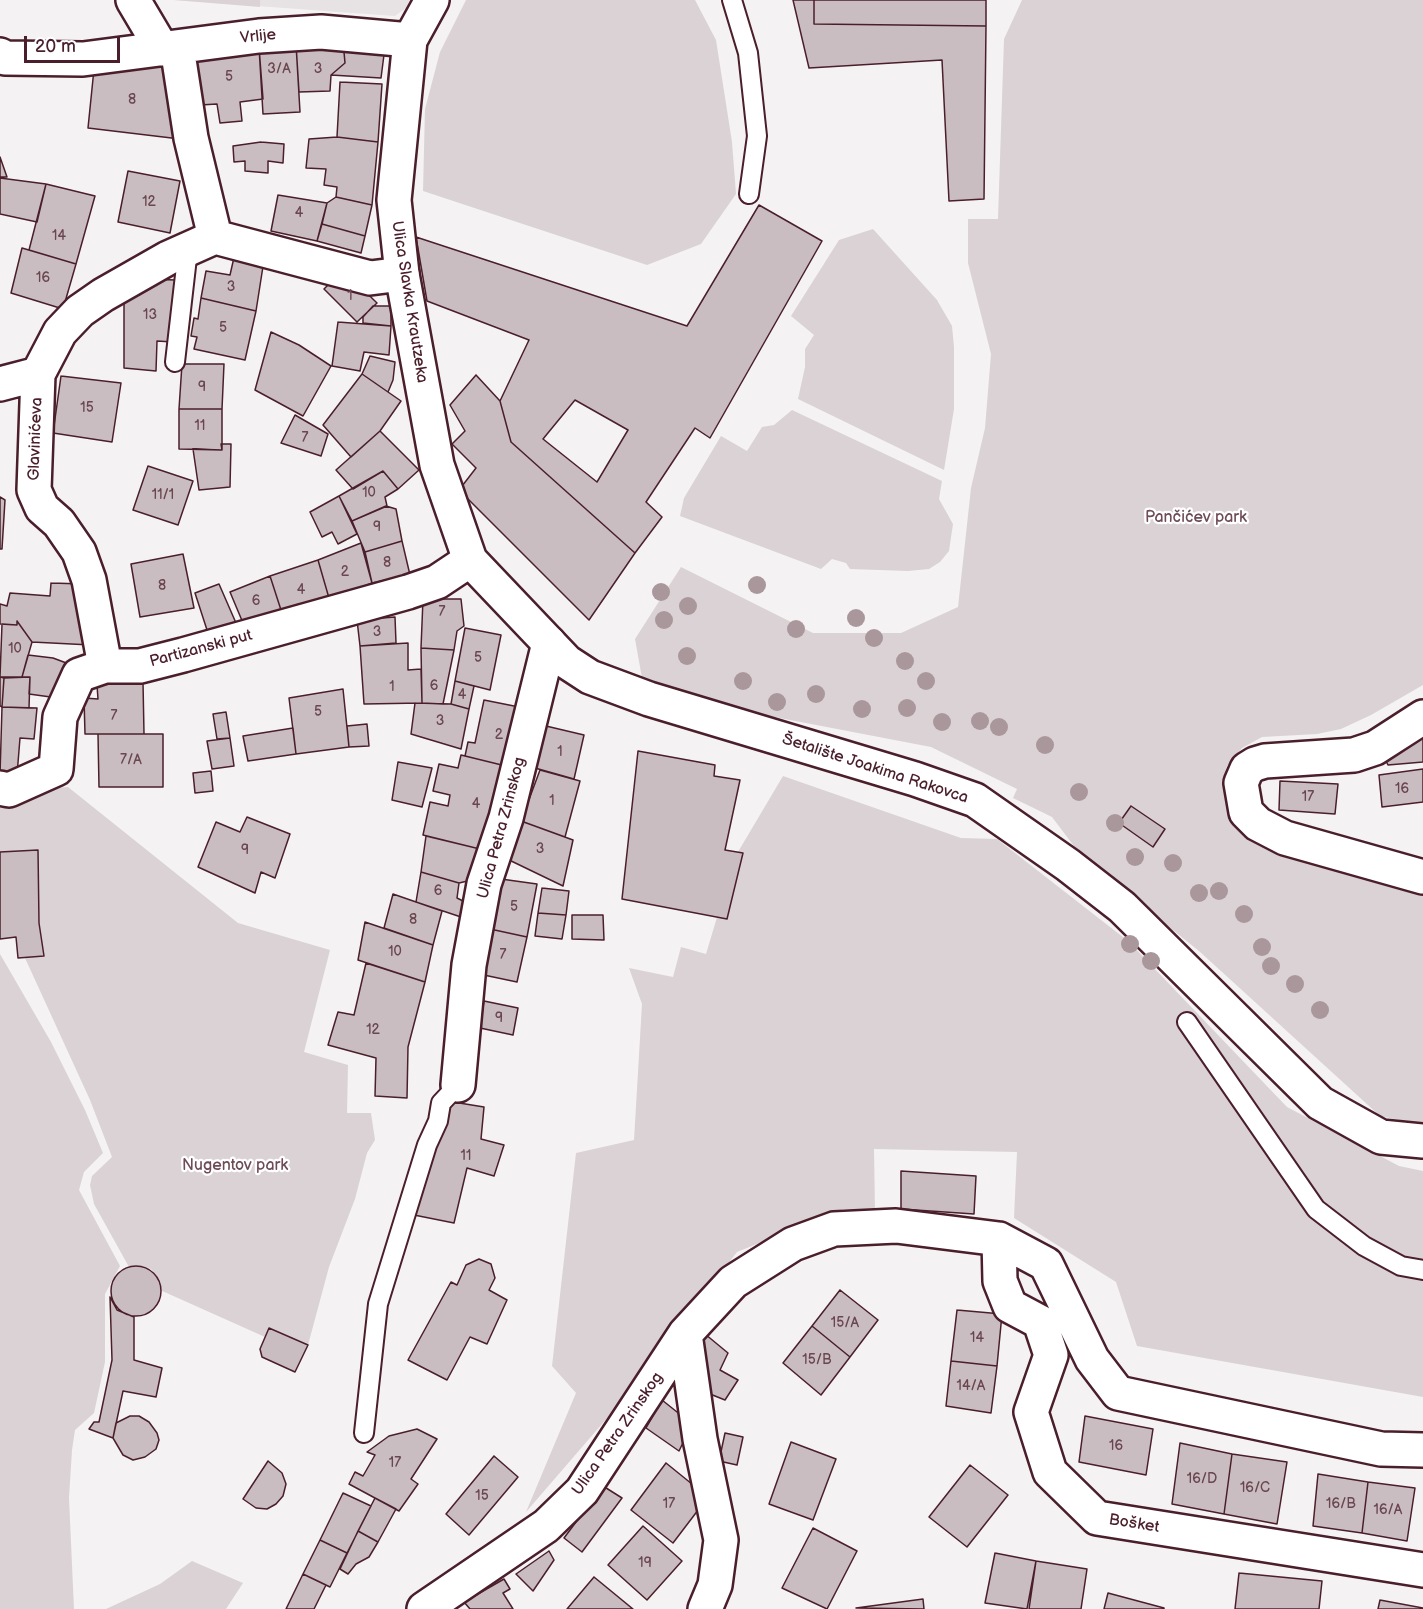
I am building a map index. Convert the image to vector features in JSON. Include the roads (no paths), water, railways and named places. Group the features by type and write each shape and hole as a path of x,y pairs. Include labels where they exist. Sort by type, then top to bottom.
{"street":[{"name":"Ulica Slavka Krautzeka","path":"432,0 410,40 394,201 402,274 437,465 470,560"},
{"path":"138,4 169,48 191,138 202,243 370,278 402,274"},
{"name":"Vrlije","path":"0,55 5,58 83,59 259,36 321,32 410,40"},
{"name":"Glavinićeva","path":"105,666 89,580 79,552 59,523 42,508 34,490 38,374 60,332 80,311 112,290 202,243"},
{"name":"Glavinićeva","path":"0,384 38,374"},
{"name":"Partizanski put","path":"0,788 9,790 56,769 60,717 79,675 105,666 140,666 183,656 408,592 437,582 470,560"},
{"name":"Šetalište Joakima Rakovca","path":"470,560 567,662 590,677 631,693 926,783 975,801 1068,865 1122,907 1320,1102 1381,1137 1423,1140"},
{"name":"Ulica Petra Zrinskog","path":"458,1085 469,965 484,884 506,819 549,643"},
{"path":"1423,717 1375,748 1354,755 1265,761 1255,764 1246,769 1241,783 1246,812 1257,824 1285,838 1423,877"},
{"path":"705,1609 715,1585 721,1540 700,1439 685,1334 733,1282 793,1244 834,1229 896,1226 999,1239 1046,1264 1092,1359 1118,1393 1381,1449 1423,1450"},
{"name":"Bošket","path":"999,1239 1000,1281 1010,1306 1040,1322 1052,1355 1031,1412 1050,1472 1097,1518 1423,1569"},
{"name":"Ulica Petra Zrinskog","path":"424,1609 546,1526 582,1491 685,1334"}],"lane":[{"path":"732,0 748,53 757,136 749,194"},
{"path":"175,362 202,243"},
{"path":"1187,1022 1316,1209 1364,1246 1401,1266 1423,1270"},
{"path":"363,1433 378,1304 427,1145 438,1121 441,1103 458,1085"}],"park label":[{"name":"Pančićev park","path":"1196,518"},
{"name":"Nugentov park","path":"235,1166"}]}
